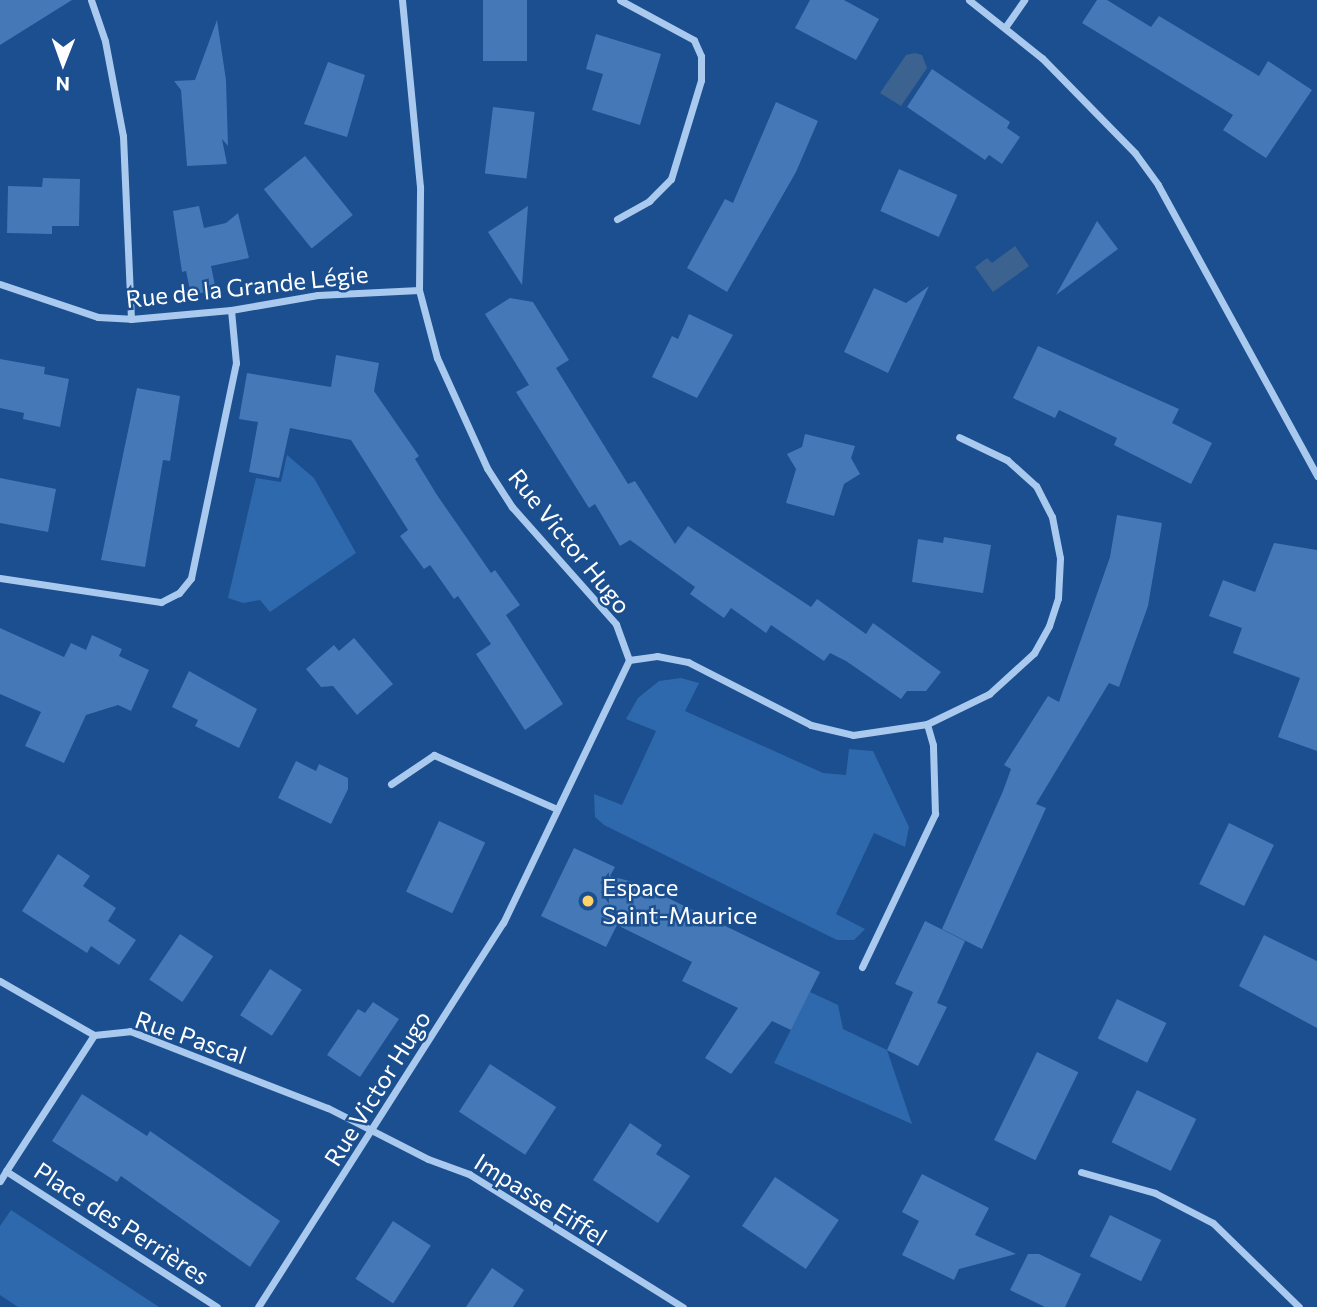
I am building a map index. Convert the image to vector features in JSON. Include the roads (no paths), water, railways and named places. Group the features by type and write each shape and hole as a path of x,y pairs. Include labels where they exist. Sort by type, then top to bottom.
{"street":[{"path":"91,0 105,41 123,136 131,320"},
{"name":"Rue Victor Hugo","path":"258,1307 374,1132 503,923 629,660 616,624 512,507 487,468 437,358 419,290 421,187 402,0"},
{"path":"617,219 649,201 671,179 701,80 701,56 694,40 620,0"},
{"path":"969,0 1006,26 1111,124 1158,186 1317,476"},
{"path":"1006,26 1024,0"},
{"name":"Rue de la Grande Légie","path":"0,284 97,317 131,320 230,310 318,295 419,290"},
{"path":"0,578 161,602 179,593 191,578 236,363 230,310"},
{"path":"629,660 657,656 688,662 810,726 832,731 876,735 927,724 968,707 1017,672 1049,626 1061,578 1052,517 1036,486 1007,460 958,437"},
{"path":"862,967 935,814 933,746 927,724"},
{"path":"391,784 434,755 557,809"},
{"path":"0,981 94,1035"},
{"name":"Rue Pascal","path":"94,1035 130,1031 328,1108 374,1132"},
{"name":"Place des Perrières","path":"0,1181 94,1035"},
{"name":"Impasse Eiffel","path":"374,1132 469,1174 683,1307"},
{"name":"Place des Perrières","path":"6,1171 217,1307"},
{"path":"1081,1172 1155,1193 1213,1223 1299,1307"}],"place":[{"name":"Espace Saint-Maurice","path":"588,901"}]}
